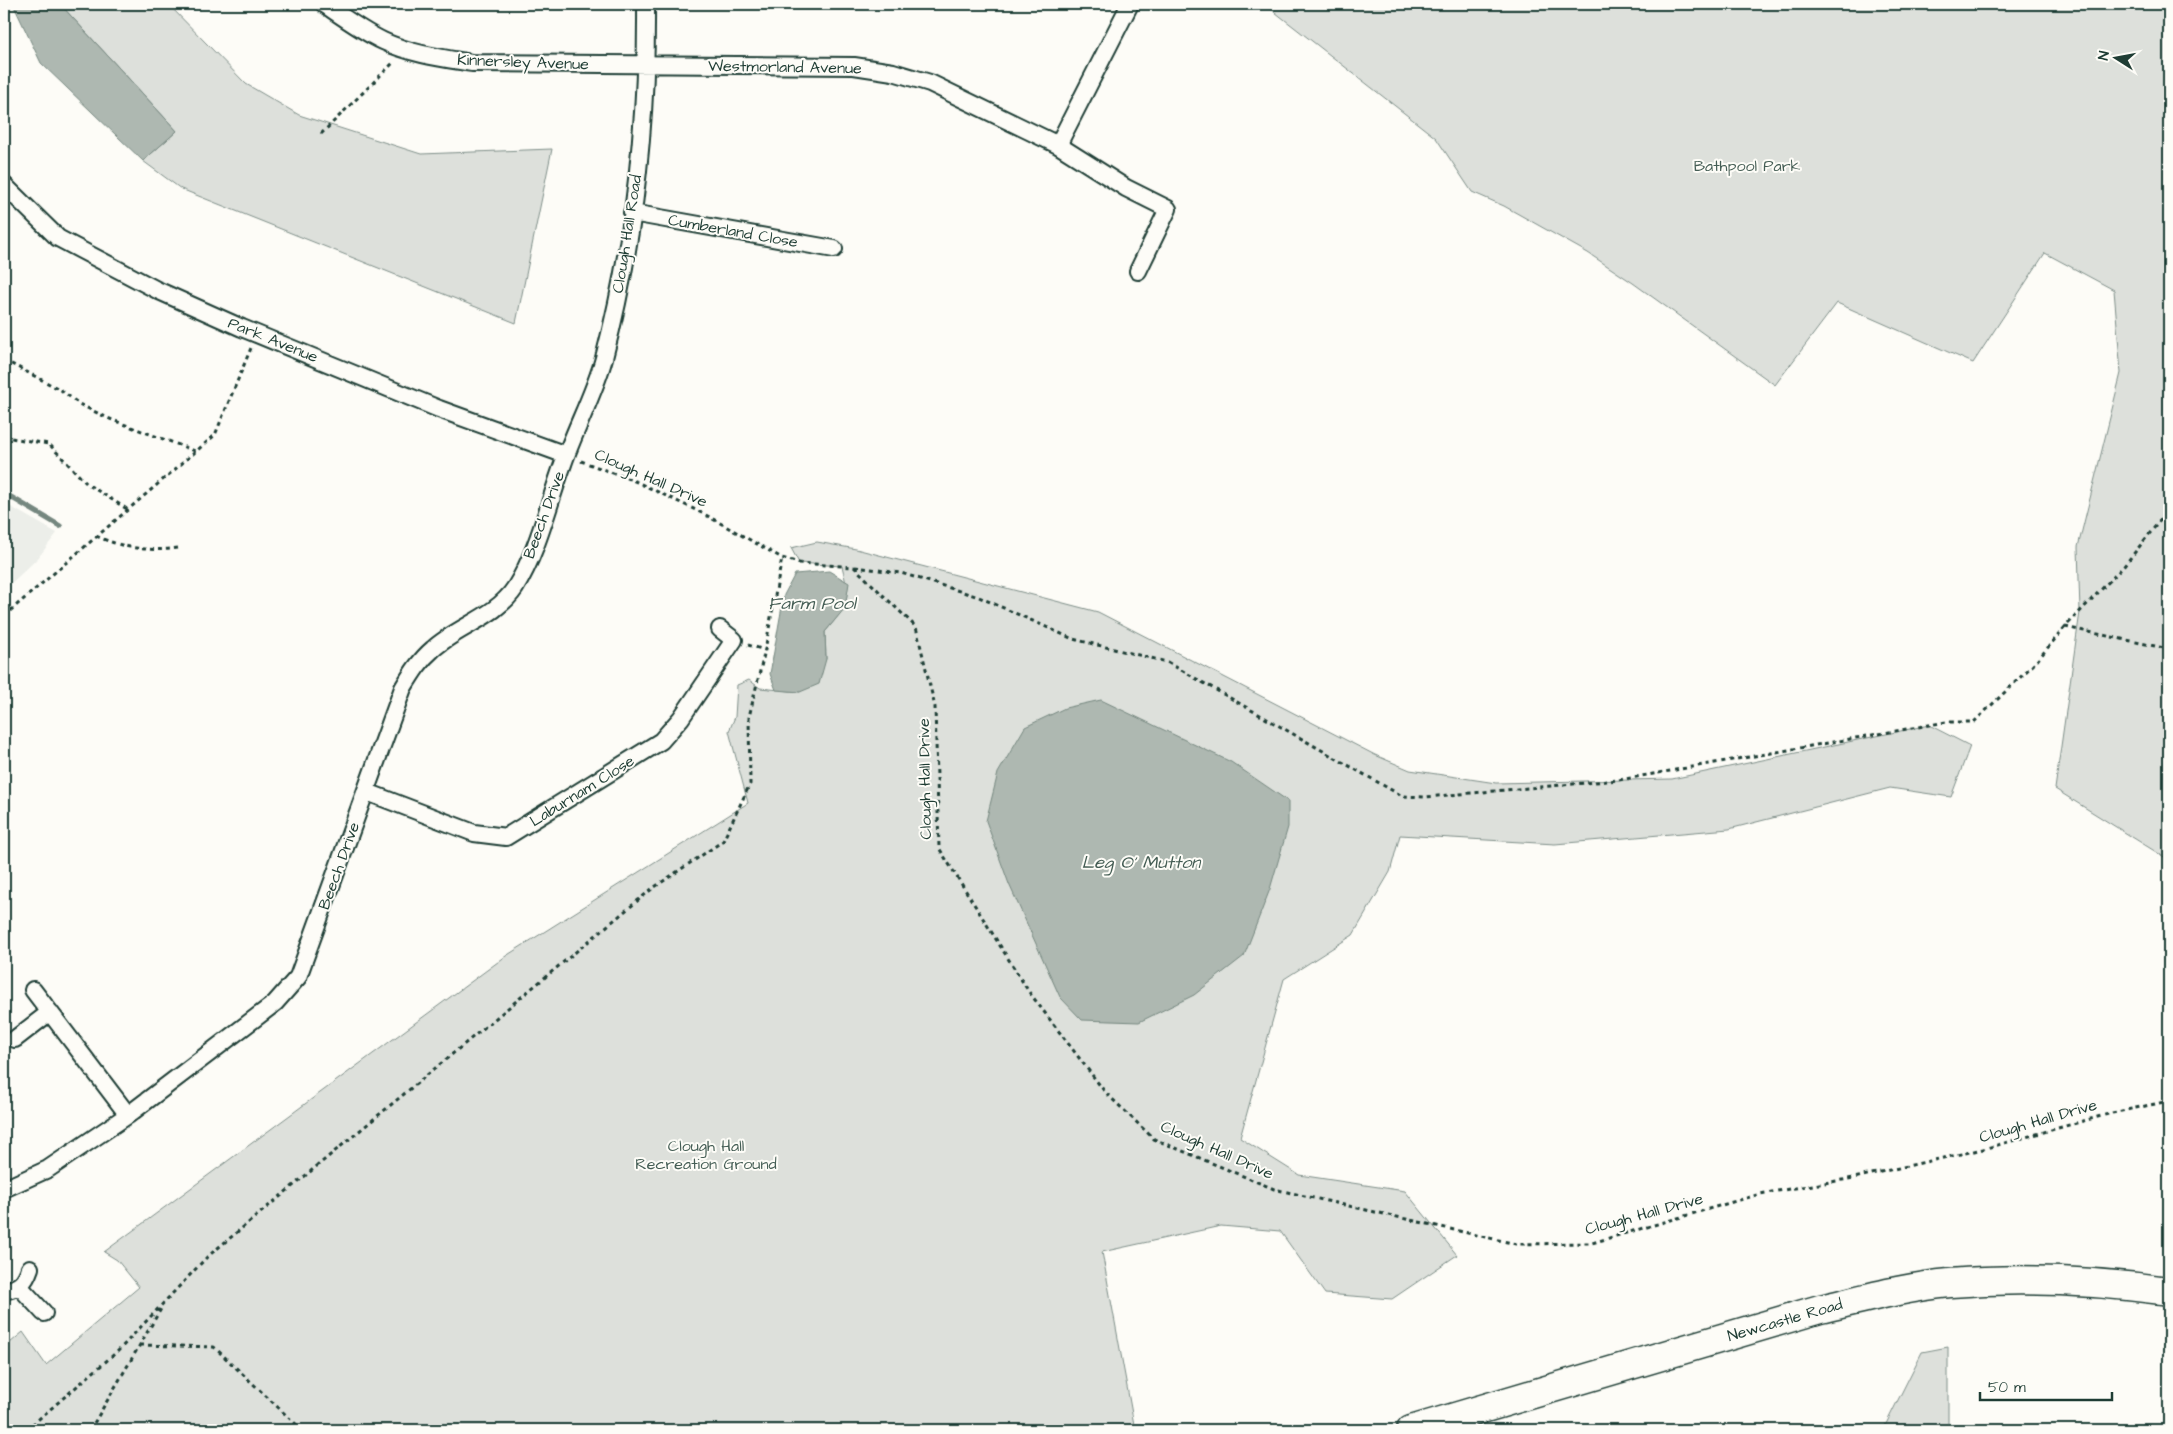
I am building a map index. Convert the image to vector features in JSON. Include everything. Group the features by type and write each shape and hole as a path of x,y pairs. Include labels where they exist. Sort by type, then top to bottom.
{"highway":[{"name":"Newcastle Road","path":"1411,1430 1820,1309 1881,1294 1949,1283 2022,1279 2086,1282 2169,1291"}],"street":[{"name":"Kinnersley Avenue","path":"324,4 354,25 382,41 406,50 472,63 646,65"},
{"name":"Clough Hall Road","path":"566,455 604,359 632,213 642,136 646,65 646,4"},
{"path":"1058,145 1130,4"},
{"name":"Westmorland Avenue","path":"646,65 854,66 892,72 930,83 1058,145 1126,188 1168,209 1138,270"},
{"name":"Park Avenue","path":"4,185 58,238 157,290 257,334 439,409 566,455"},
{"name":"Cumberland Close","path":"632,213 834,249"},
{"name":"Beech Drive","path":"4,1189 48,1169 128,1114 287,992 298,977 367,792 403,688 416,666 434,648 500,605 514,589 529,560 566,455"},
{"path":"720,629 734,640"},
{"name":"Laburnam Close","path":"367,792 474,833 506,837 661,741 681,718 734,640"},
{"path":"33,990 128,1114"},
{"path":"16,1039 50,1012"},
{"path":"30,1268 26,1280 11,1288 44,1313"}],"path":[{"path":"321,134 406,50"},
{"path":"4,616 215,435 257,334"},
{"path":"4,360 61,390 80,404 110,419 195,451"},
{"path":"4,435 11,438 49,444 87,484 127,509"},
{"name":"Clough Hall Drive","path":"566,455 638,482 704,514 782,558 799,563 854,566 916,627 935,707 939,848 1029,992 1105,1092 1154,1139 1274,1189 1516,1244 1592,1243 1760,1194 1854,1178 1974,1152 2102,1115 2169,1101"},
{"path":"854,566 901,573 979,597 1073,639 1167,662 1402,796 1418,797 1619,780 1946,722 1974,722 2035,663 2065,627 2124,566 2169,509"},
{"path":"96,536 119,546 162,551 178,548"},
{"path":"26,1430 118,1351 207,1257 653,888 723,841 750,784 750,717 782,558"},
{"path":"2065,627 2169,649"},
{"path":"734,640 765,650"},
{"path":"90,1430 165,1302"},
{"path":"140,1345 214,1347 302,1430"}],"shaded area":[{"path":"4,503 57,533 38,558 4,590"}],"green space":[{"path":"60,4 168,4 246,84 299,115 421,154 552,149 516,323 181,189 143,161 177,131"},
{"name":"Bathpool Park","path":"1273,4 2169,4 2169,860 2055,789 2080,612 2078,547 2121,373 2114,290 2045,253 1973,363 1837,303 1775,385 1588,253 1504,206 1472,192 1436,138 1271,9"},
{"name":"Clough Hall Recreation Ground","path":"817,542 856,549 1098,612 1375,755 1410,770 1496,783 1672,779 1929,725 1970,746 1951,797 1890,788 1729,829 1555,844 1400,835 1390,872 1353,935 1284,979 1240,1138 1299,1175 1405,1191 1457,1255 1392,1299 1325,1294 1280,1231 1221,1226 1102,1252 1135,1430 4,1430 4,1348 23,1332 46,1365 139,1287 117,1260 104,1252 506,956 748,803 729,731 735,717 737,685 749,680 760,688 800,692 826,659 825,632 839,615 846,602 847,595 842,566 799,563 791,548"},
{"path":"1948,1347 1948,1430 1883,1430 1922,1352"}],"water":[{"path":"13,4 60,4 177,131 143,161 41,63"},
{"name":"Farm Pool","path":"829,571 849,583 845,608 825,632 826,659 819,684 800,692 776,690 770,674 784,595 795,574"},
{"name":"Leg O' Mutton","path":"1101,700 1231,762 1288,801 1288,827 1270,889 1244,956 1194,995 1139,1022 1082,1020 1060,997 1009,884 986,821 998,773 1025,727 1065,708"}],"waterway":[{"path":"4,493 60,526"}]}
